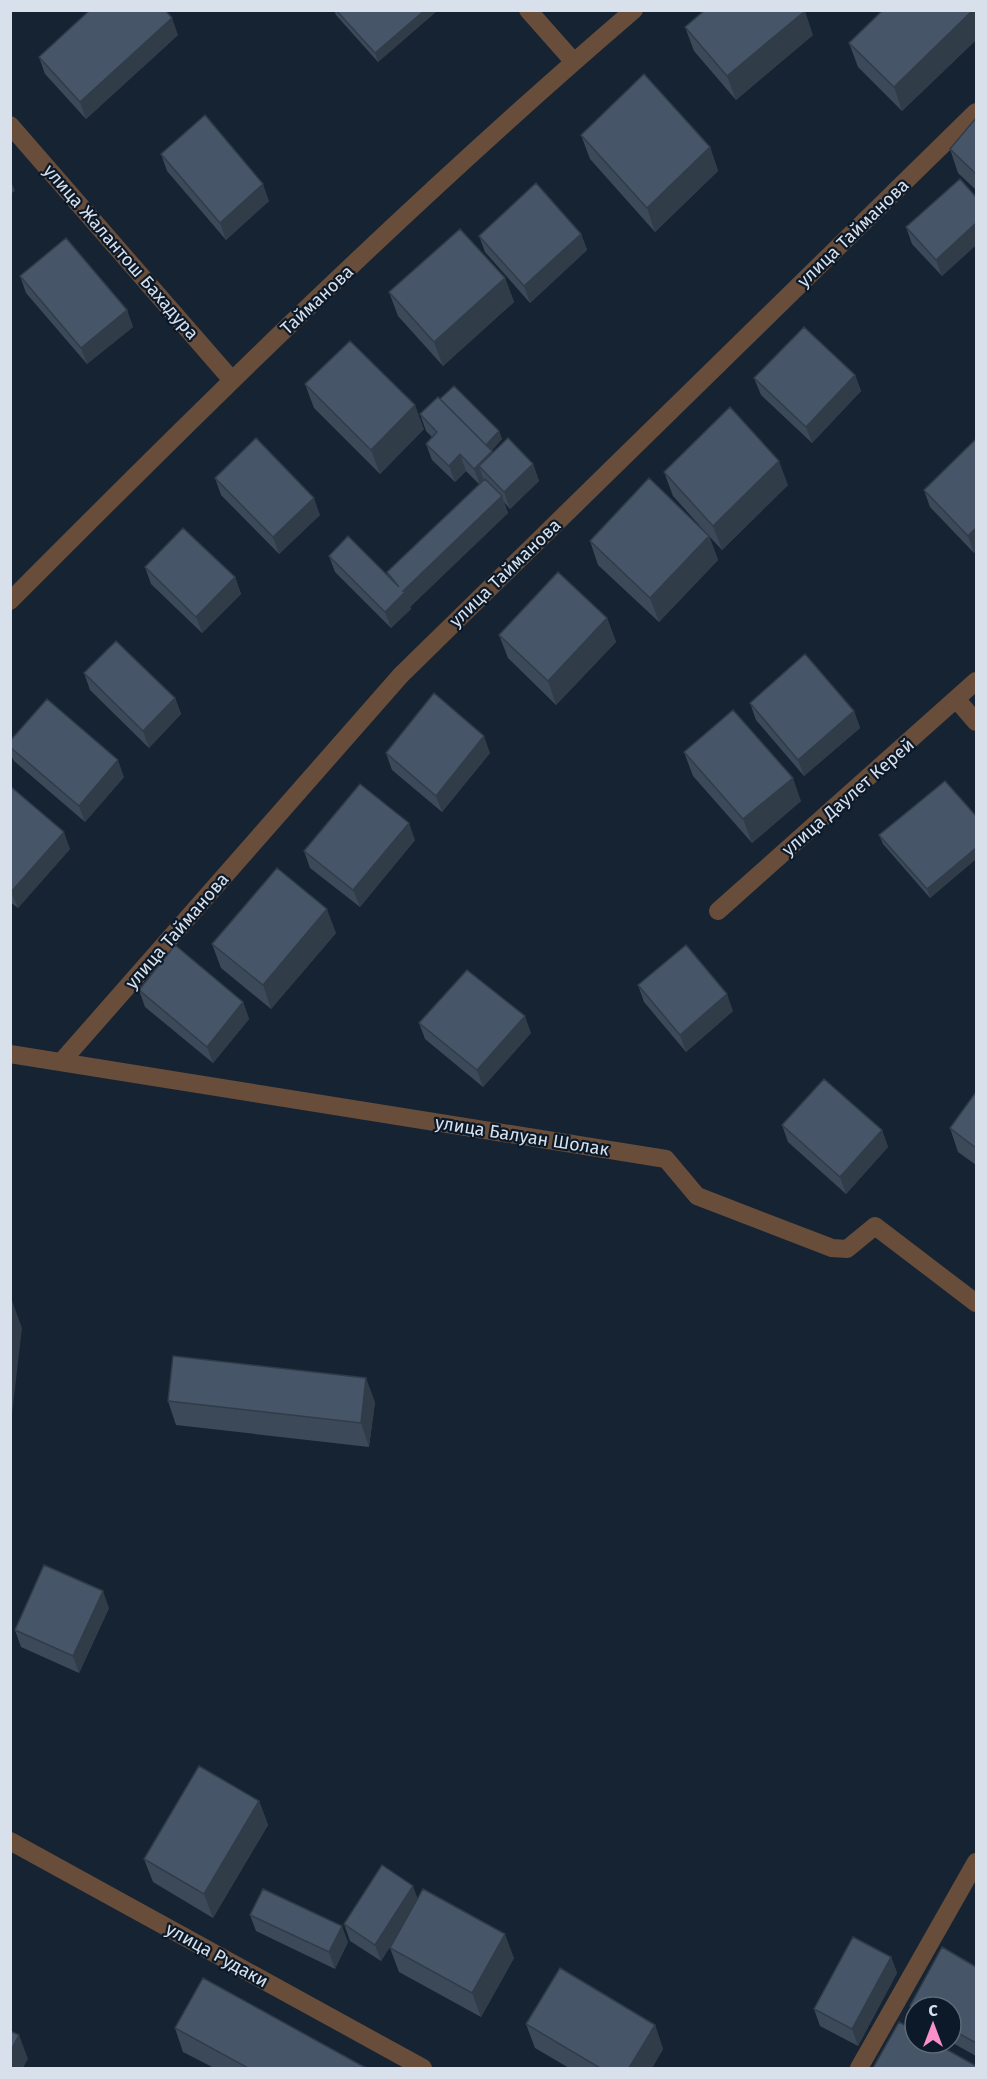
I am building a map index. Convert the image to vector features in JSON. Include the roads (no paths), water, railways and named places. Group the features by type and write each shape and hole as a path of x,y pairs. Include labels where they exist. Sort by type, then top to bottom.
{"street":[{"path":"528,10 574,62"},
{"name":"Тайманова","path":"10,601 231,379 574,62 634,10"},
{"name":"улица Тайманова","path":"62,1061 401,675 976,112"},
{"name":"улица Жалантош Бахадура","path":"10,125 231,379"},
{"name":"улица Даулет Керей","path":"718,911 976,681"},
{"path":"957,700 976,722"},
{"name":"улица Балуан Шолак","path":"10,1054 666,1159 697,1196 831,1248 847,1249 875,1226 976,1303"},
{"name":"улица Рудаки","path":"10,1841 423,2068"},
{"path":"859,2068 976,1862"}]}
